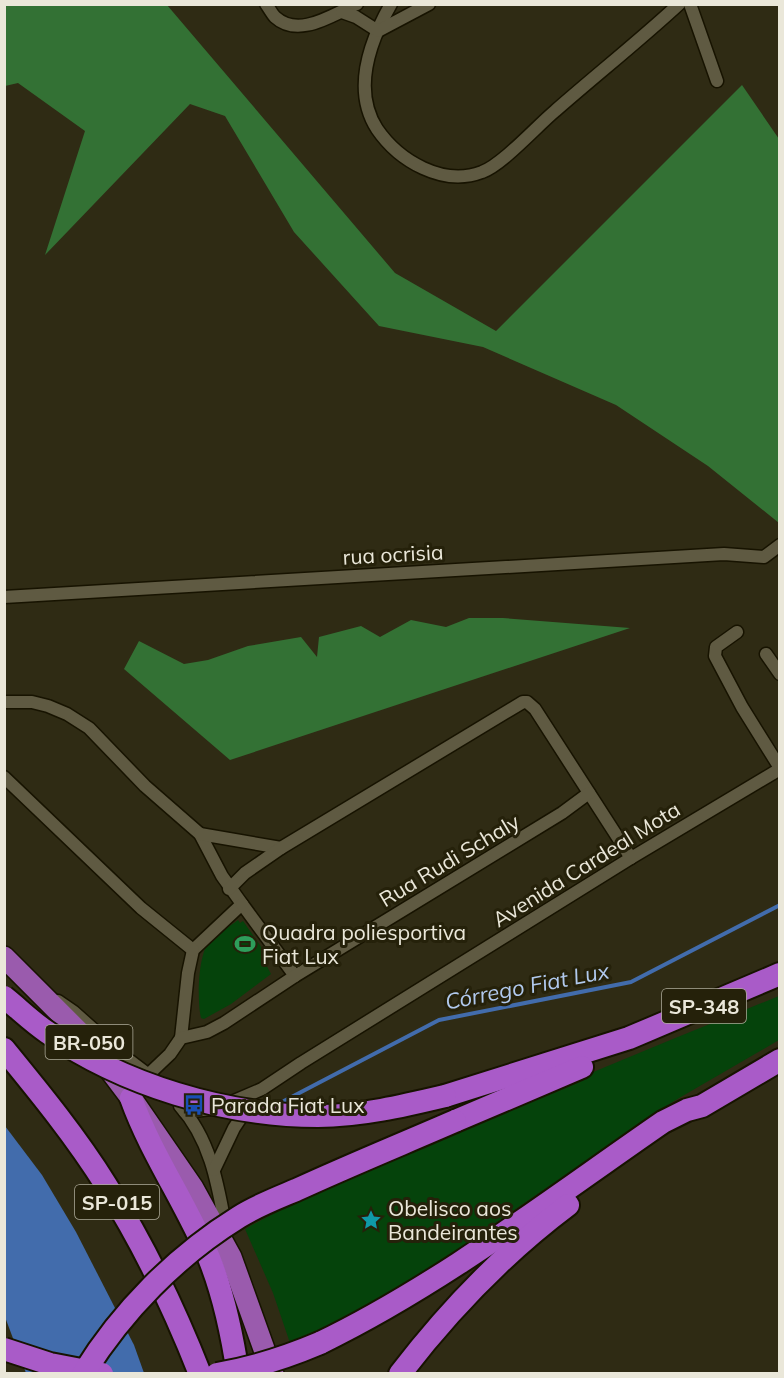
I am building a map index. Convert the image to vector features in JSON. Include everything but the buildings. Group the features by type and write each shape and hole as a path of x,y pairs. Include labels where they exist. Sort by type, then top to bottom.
{"highway":[{"name":"BR-050","path":"4,957 88,1041 131,1098"},
{"name":"SP-348","path":"629,1038 780,974"},
{"path":"4,997 47,1032 87,1056 135,1080 168,1091 265,1114 320,1116 372,1112 445,1096 629,1038"},
{"path":"83,1374 100,1346 153,1286 184,1257 240,1216 354,1163 595,1061 613,1052 629,1038"},
{"name":"SP-015","path":"4,1049 63,1121 138,1237 175,1311 200,1374"},
{"path":"400,1374 434,1330 486,1274 535,1230 688,1120 702,1106 780,1060"},
{"path":"131,1098 193,1188 231,1257 273,1374"},
{"path":"131,1098 148,1141 209,1258 224,1302 238,1374"},
{"path":"217,1374 268,1362 320,1343 370,1317 472,1253 663,1122 687,1110 702,1106"},
{"path":"4,1349 50,1364 102,1374"}],"street":[{"path":"266,4 275,17 298,25 313,24 357,4"},
{"path":"391,4 372,47 364,77 365,100 375,125 388,143 413,165 449,175 466,176 484,172 499,162 555,110 679,4"},
{"path":"690,4 717,81"},
{"path":"378,31 425,5"},
{"path":"342,12 356,17 378,31"},
{"name":"rua ocrisia","path":"4,597 724,554 764,557 780,545"},
{"path":"737,632 716,647 715,656 742,707 780,769"},
{"path":"766,654 780,674"},
{"path":"4,702 32,702 48,706 67,714 88,728 145,786 200,834 229,889 295,976"},
{"path":"229,889 245,873 281,848 523,702 527,702 536,709 631,858"},
{"name":"Avenida Cardeal Mota","path":"185,1112 236,1101 262,1089 631,858 780,769"},
{"path":"4,777 141,908 193,950"},
{"name":"Rua Rudi Schaly","path":"182,1038 207,1032 224,1023 295,976 562,813 589,793"},
{"path":"200,834 281,848"},
{"path":"149,1074 170,1054 182,1038 188,973 193,950 242,904"},
{"path":"42,993 65,1005 121,1054 149,1074 185,1112 201,1137 214,1170 231,1257"},
{"name":"Avenida Cardeal Mota","path":"214,1170 234,1128 262,1089"}],"green space":[{"path":"4,5 167,5 395,273 496,331 742,85 779,139 779,523 708,466 616,405 483,347 379,326 294,232 225,116 190,104 45,255 85,131 18,83 5,86"},
{"path":"469,618 503,618 630,628 230,760 124,669 139,641 184,664 208,660 248,646 301,637 317,657 319,637 361,626 380,637 411,620 446,627"},
{"path":"238,920 240,923 243,921 266,954 262,957 271,974 231,1004 204,1019 201,1018 199,980 205,950 214,937"},
{"path":"779,996 779,1040 674,1101 485,1230 462,1251 347,1319 290,1343 273,1293 245,1229 309,1196 463,1127"}],"water":[{"path":"5,1126 42,1175 76,1232 134,1345 144,1373 26,1373 5,1317"}],"waterway":[{"name":"Córrego Fiat Lux","path":"282,1102 439,1020 631,982 780,905"}],"place":[{"name":"Quadra poliesportiva Fiat Lux","path":"245,944"},
{"name":"Parada Fiat Lux","path":"194,1105"},
{"name":"Obelisco aos Bandeirantes","path":"371,1220"}]}
